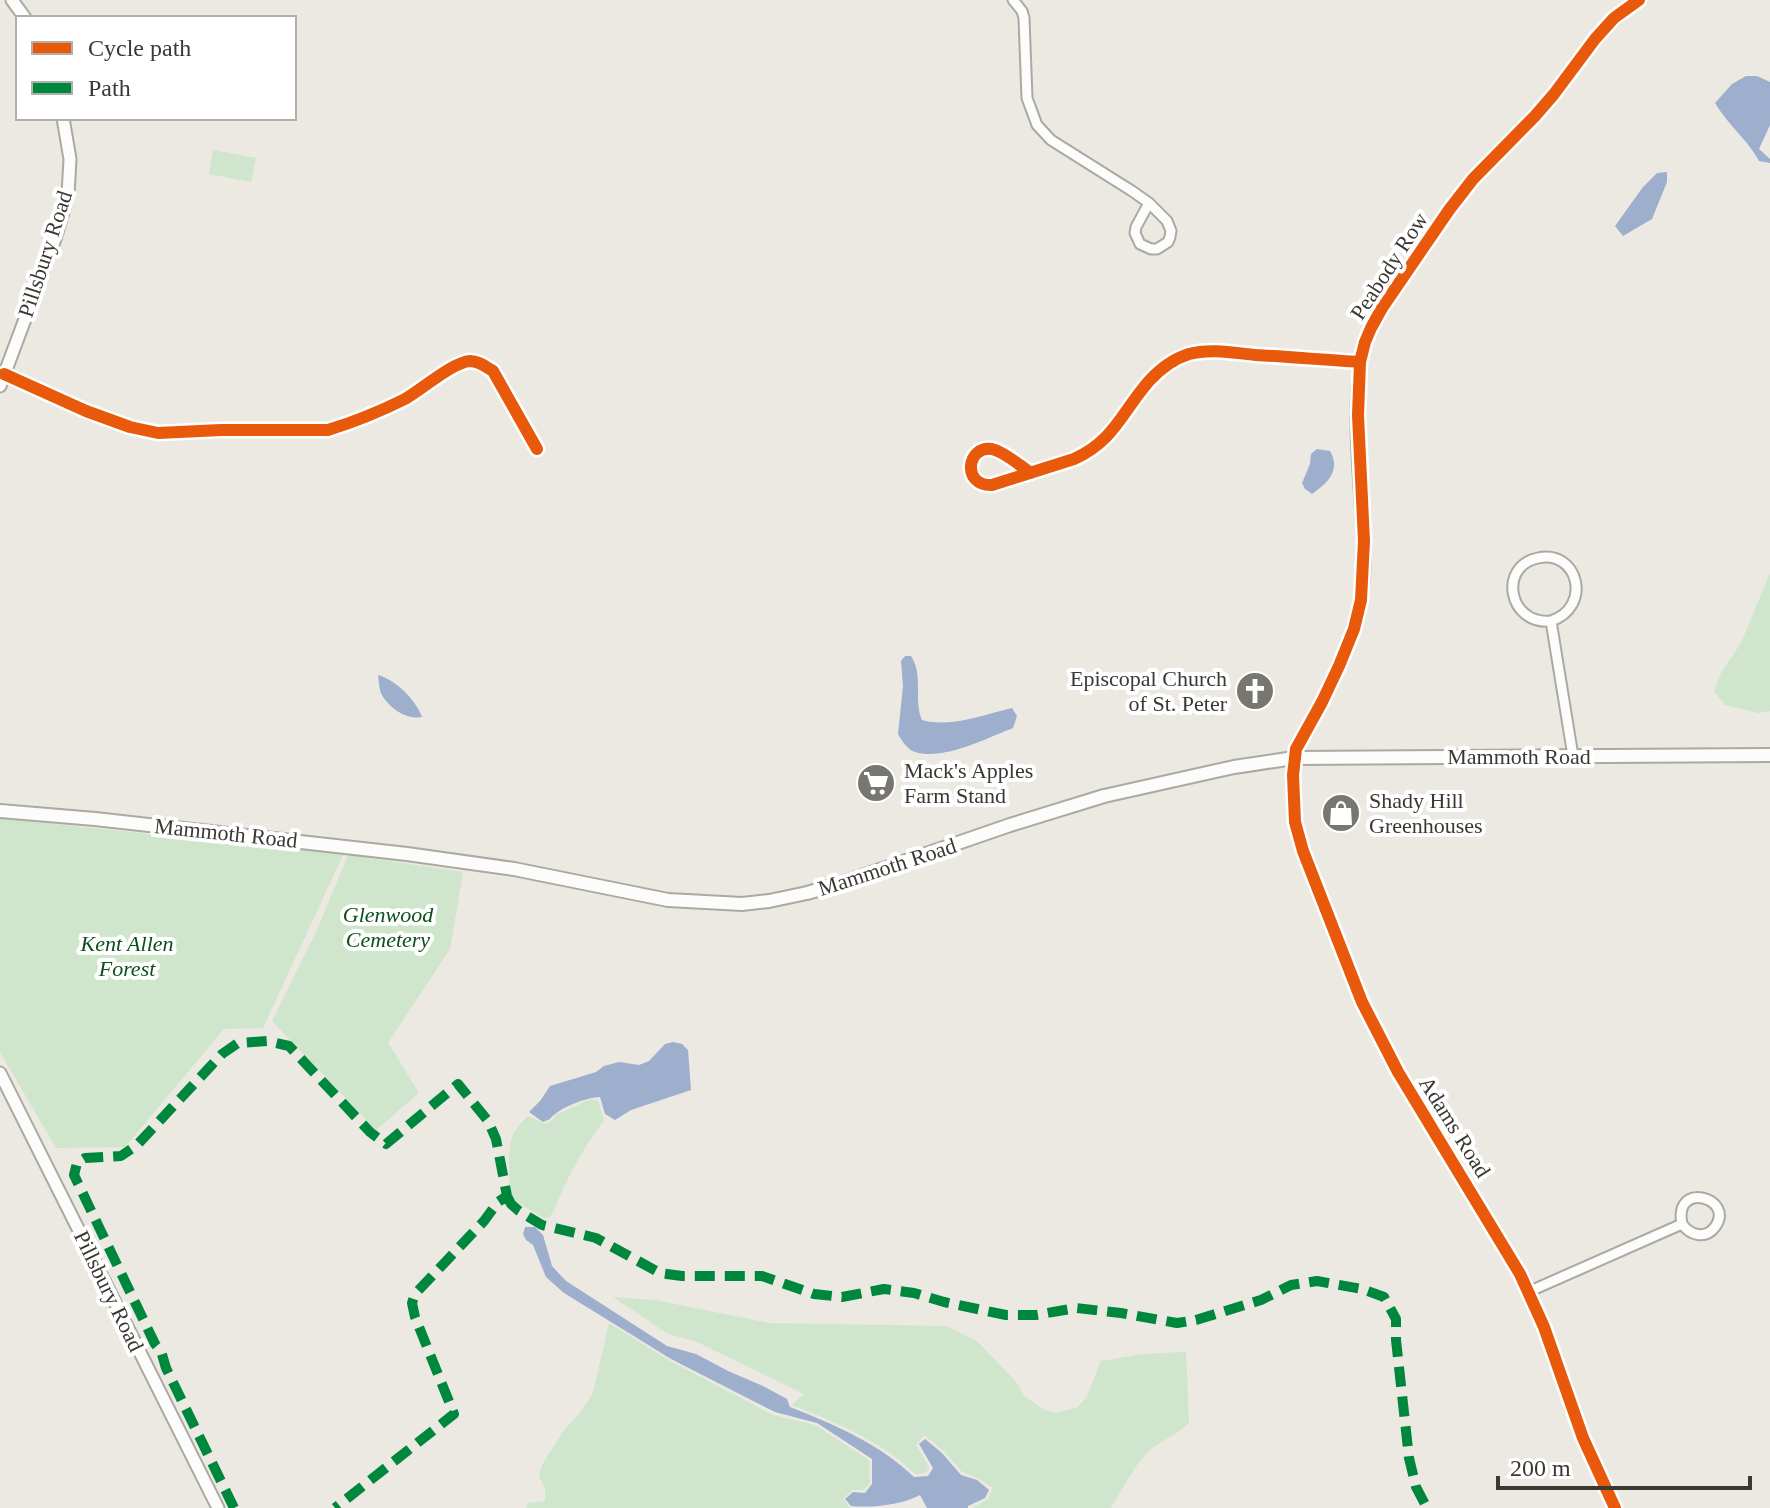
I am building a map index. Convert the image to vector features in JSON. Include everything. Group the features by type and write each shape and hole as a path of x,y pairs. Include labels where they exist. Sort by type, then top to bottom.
{"main road":[{"name":"Mammoth Road","path":"0,811 407,854 514,869 668,900 742,904 828,887 1104,796 1226,768 1294,758 1770,755"}],"street":[{"path":"1013,0 1024,18 1027,98 1037,125 1051,140 1149,203 1167,221 1171,231 1168,242 1157,249 1140,244 1135,233 1149,203"},
{"name":"Peabody Row","path":"1294,758 1339,666 1354,629 1361,600 1364,541 1358,415 1360,362 1365,342 1382,308 1473,179 1554,94 1614,18 1639,0"},
{"name":"Pillsbury Road","path":"0,386 55,239 68,195 70,159 63,120"},
{"path":"1031,473 994,450 982,450 971,464 972,476 986,486 992,485 1031,473 1074,459 1093,450 1111,434 1157,373 1171,361 1189,354 1219,352 1360,362"},
{"path":"4,374 86,411 130,427 158,433 328,430 408,398 434,379 469,361 481,363 493,371 537,449"},
{"path":"1549,557 1561,561 1571,570 1576,581 1577,594 1572,606 1563,616 1551,621 1528,617 1513,597 1517,573 1536,558 1549,557"},
{"path":"1551,621 1573,756"},
{"name":"Adams Road","path":"1294,758 1293,800 1297,832 1362,1002 1398,1072 1501,1240 1528,1292 1544,1327 1583,1438 1615,1508"},
{"name":"Pillsbury Road","path":"0,1073 218,1508"},
{"path":"1693,1198 1710,1200 1718,1210 1718,1222 1708,1233 1693,1234 1682,1224 1681,1211 1685,1203 1693,1198"},
{"path":"1528,1292 1682,1224"}],"green space":[{"path":"213,150 256,158 251,182 209,174"},
{"path":"1770,573 1770,711 1758,713 1725,705 1714,691 1721,673 1741,643"},
{"name":"Kent Allen Forest","path":"0,818 343,855 263,1028 224,1029 125,1147 56,1148 0,1052"},
{"name":"Glenwood Cemetery","path":"348,855 463,872 450,949 388,1043 419,1093 376,1130 272,1021 317,930"},
{"path":"591,1099 598,1101 604,1120 568,1178 550,1217 544,1218 510,1198 512,1137 528,1116 545,1124 556,1115"},
{"path":"613,1297 655,1300 769,1323 946,1326 977,1341 1017,1383 1024,1396 1044,1410 1056,1413 1076,1408 1086,1398 1101,1361 1143,1354 1186,1352 1189,1423 1147,1453 1111,1508 973,1508 988,1499 993,1488 962,1472 944,1451 924,1435 916,1445 929,1467 926,1473 915,1474 873,1442 792,1405 804,1394 697,1342 668,1334"},
{"path":"609,1323 670,1361 773,1415 815,1425 869,1460 870,1483 864,1490 852,1490 843,1499 850,1508 526,1508 528,1503 545,1501 545,1489 539,1476 542,1465 593,1393"}],"water":[{"path":"1746,76 1757,76 1770,82 1770,125 1759,149 1770,159 1770,163 1759,161 1715,103 1732,84"},
{"path":"1667,172 1667,182 1652,219 1623,236 1615,226 1643,187 1657,173"},
{"path":"1317,449 1330,451 1334,464 1328,481 1312,494 1302,483 1311,454"},
{"path":"905,656 911,656 915,663 922,720 956,722 1012,708 1017,716 1013,728 951,751 926,754 912,751 898,734 903,686 901,661"},
{"path":"378,675 392,681 404,692 422,717 405,715 390,705 381,693"},
{"path":"665,1044 682,1044 688,1050 691,1090 631,1110 615,1120 605,1114 600,1097 573,1104 543,1122 529,1112 550,1086 619,1062 639,1065 649,1061"},
{"path":"525,1227 535,1227 543,1235 552,1266 566,1281 667,1346 696,1354 763,1386 787,1399 790,1407 871,1445 914,1477 928,1476 933,1468 919,1444 925,1439 961,1475 977,1480 989,1490 985,1498 968,1508 927,1508 920,1495 887,1505 851,1506 845,1499 853,1492 865,1493 872,1484 872,1459 817,1423 775,1412 671,1359 564,1293 546,1277 533,1245 523,1234"}],"marked path":[{"path":"234,1508 74,1175 77,1163 85,1158 121,1156 137,1145 222,1054 238,1043 267,1041 289,1046 370,1132 386,1144 458,1084 488,1121 496,1139 507,1196 498,1202 415,1294 412,1303 454,1414 335,1508"},
{"path":"507,1196 519,1211 542,1225 596,1238 660,1273 762,1276 814,1294 842,1297 884,1289 1006,1315 1036,1315 1076,1308 1177,1323 1261,1300 1291,1285 1317,1281 1362,1289 1384,1297 1396,1319 1409,1458 1416,1487 1427,1508"}],"cycle path":[{"path":"1615,1508 1583,1438 1544,1327 1520,1274 1398,1072 1362,1002 1303,851 1295,822 1293,775 1296,749 1339,666 1354,629 1361,600 1364,541 1358,415 1360,362 1371,328 1473,179 1535,116 1614,18 1639,0"},
{"path":"1031,473 1027,470 1012,460 1007,456 992,449 977,453 971,466 975,479 992,485 1074,459 1088,452 1108,435 1158,372 1189,354 1205,351 1360,362"},
{"path":"4,374 86,411 130,427 158,433 328,430 396,403 455,366 473,361 493,371 537,449"}],"place":[{"name":"Episcopal Church of St. Peter","path":"1255,691"},
{"name":"Mack's Apples Farm Stand","path":"876,783"},
{"name":"Shady Hill Greenhouses","path":"1341,813"}]}
